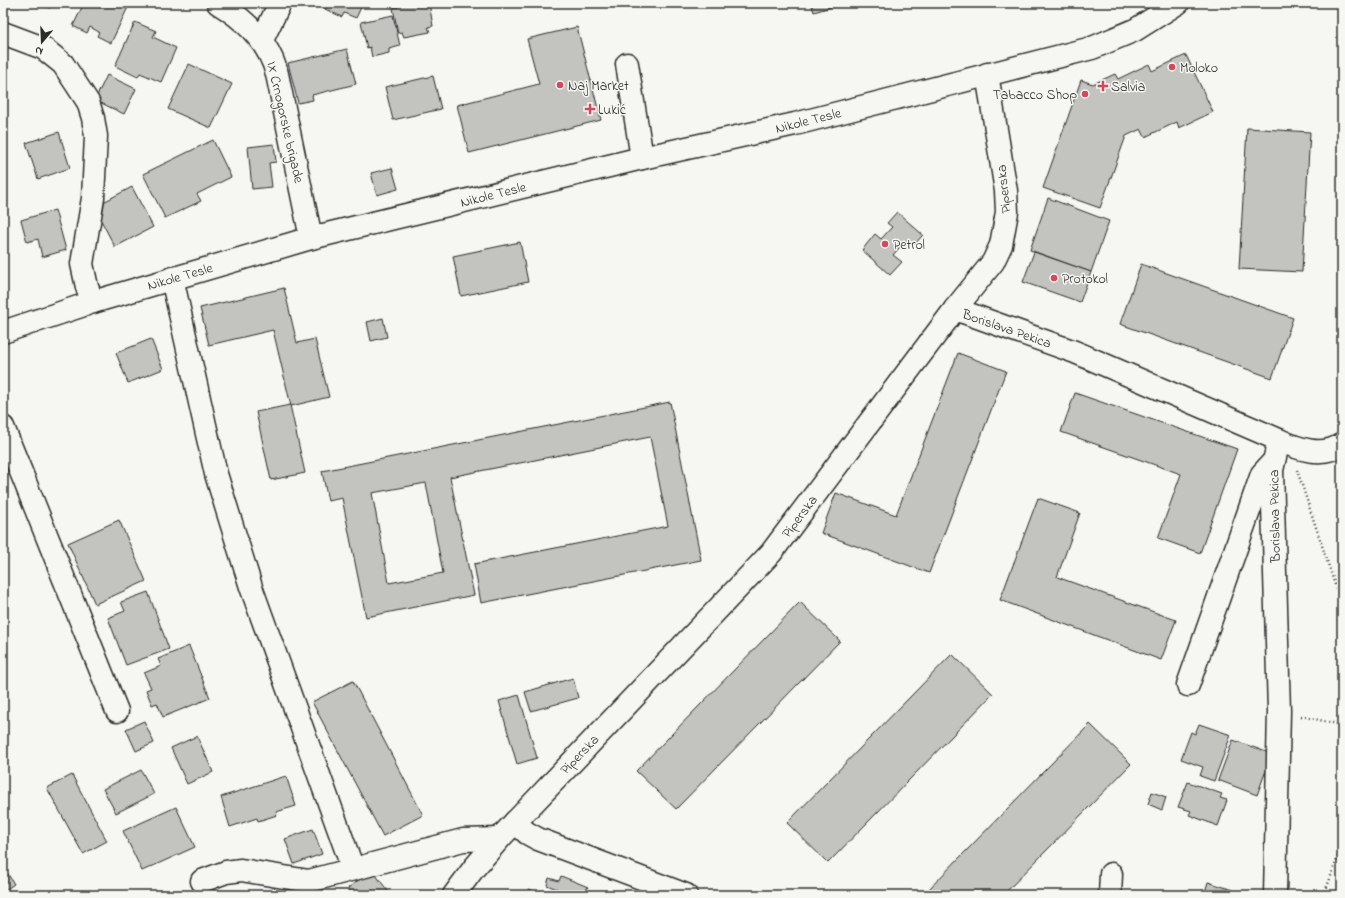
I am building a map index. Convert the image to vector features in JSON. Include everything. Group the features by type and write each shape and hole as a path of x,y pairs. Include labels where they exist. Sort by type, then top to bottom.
{"street":[{"name":"IX Crnogorske brigade","path":"218,3 246,24 262,40 272,56 278,74 311,238"},
{"path":"262,40 280,3"},
{"name":"Nikole Tesle","path":"3,332 93,302 311,238 642,158 795,124 1092,48 1114,40 1151,21 1178,3"},
{"path":"3,33 43,48 63,64 88,102 93,118 96,136 93,198 82,264 86,287 93,302"},
{"path":"626,64 642,158"},
{"name":"Piperska","path":"454,895 474,868 499,839 771,553 955,309 993,262 1001,245 1008,212 988,74"},
{"path":"172,278 216,474 252,587 353,869"},
{"name":"Borislava Pekica","path":"955,309 1075,352 1279,440 1273,462 1279,712 1275,895"},
{"path":"3,427 117,711"},
{"path":"1279,440 1298,449 1324,451 1336,449 1342,444"},
{"path":"1188,686 1262,474 1266,467 1273,462"},
{"path":"515,822 527,833 538,839 686,895"},
{"path":"202,881 226,872 241,870 309,881 463,840 499,839"},
{"path":"1110,874 1110,895"}],"path":[{"path":"1279,440 1292,457 1342,606"},
{"path":"1279,712 1342,725"},
{"path":"1324,895 1342,846"}],"building":[{"path":"39,3 53,3 50,8"},
{"path":"84,3 130,3 111,43 97,36 99,32 90,27 87,33 73,26"},
{"path":"326,3 363,3 356,18 344,13 342,17 325,9 328,4"},
{"path":"400,3 429,3 433,26 428,27 430,32 404,37 402,32 398,33 393,8 398,7"},
{"path":"811,3 844,3 814,12"},
{"path":"393,15 400,46 389,49 389,53 372,57 370,47 367,48 361,22"},
{"path":"135,22 156,31 153,37 176,48 161,82 140,73 138,77 115,66"},
{"path":"577,27 601,120 469,153 457,105 539,84 527,39"},
{"path":"347,49 356,84 312,95 313,100 298,103 288,63"},
{"path":"1186,55 1213,112 1179,128 1177,122 1145,137 1141,129 1126,136 1100,208 1043,188 1081,80 1093,84 1115,74 1118,79 1149,64 1152,71"},
{"path":"189,64 232,84 211,128 168,109"},
{"path":"107,75 136,89 124,114 95,100"},
{"path":"433,76 441,109 393,120 385,87"},
{"path":"3,110 8,123 3,125"},
{"path":"1247,128 1310,132 1302,272 1239,269"},
{"path":"59,132 70,168 38,179 26,143"},
{"path":"213,140 231,177 197,194 201,201 165,218 143,174"},
{"path":"274,144 276,162 269,163 272,187 252,189 248,147"},
{"path":"392,168 398,189 377,195 371,173"},
{"path":"132,187 153,227 115,247 94,207"},
{"path":"1048,198 1109,221 1091,272 1030,250"},
{"path":"55,210 66,250 42,257 38,239 27,242 21,220"},
{"name":"Petrol","path":"897,212 923,235 913,246 906,240 893,255 902,262 890,275 862,250 875,234 881,239 892,227 887,223"},
{"path":"520,242 528,282 461,296 453,256"},
{"path":"1034,252 1091,272 1080,302 1023,282"},
{"path":"1141,264 1293,318 1272,378 1120,324"},
{"path":"284,288 297,343 315,339 329,397 291,406 273,330 209,345 200,308"},
{"path":"383,318 387,337 371,341 367,322"},
{"path":"151,339 163,369 128,383 116,353"},
{"path":"958,353 1006,371 929,573 821,533 836,493 896,515"},
{"path":"1075,393 1237,449 1200,553 1158,538 1181,474 1061,432"},
{"path":"670,402 701,560 481,603 474,564 668,526 650,437 450,477 474,595 366,617 342,498 328,501 322,471","holes":["426,483 443,573 389,583 372,493"]},
{"path":"290,405 305,473 271,480 256,412"},
{"path":"1038,498 1080,513 1057,577 1176,620 1161,660 1000,600"},
{"path":"119,520 146,581 95,604 68,543"},
{"path":"148,592 169,649 126,665 108,618 125,611 121,602"},
{"path":"800,602 840,641 676,809 636,771"},
{"path":"189,646 210,698 163,717 157,703 152,705 146,690 151,688 144,673 161,666 158,659"},
{"path":"952,654 993,694 828,863 787,823"},
{"path":"573,678 578,698 531,711 525,692"},
{"path":"353,681 423,815 383,836 312,702"},
{"path":"519,695 537,758 517,764 499,701"},
{"path":"144,721 154,743 136,751 126,729"},
{"path":"1090,724 1131,764 1003,895 927,895 925,893"},
{"path":"1199,724 1231,735 1214,781 1200,776 1203,767 1181,759 1191,732 1195,734"},
{"path":"197,736 213,772 187,784 171,748"},
{"path":"1233,740 1272,754 1257,795 1218,780"},
{"path":"141,770 154,794 116,813 103,789"},
{"path":"72,775 107,841 83,854 47,788"},
{"path":"286,776 296,806 276,812 277,815 258,821 257,818 230,827 221,797"},
{"path":"1188,782 1222,794 1220,798 1227,800 1218,826 1189,815 1191,811 1178,807"},
{"path":"1152,792 1166,797 1162,810 1148,804"},
{"path":"176,807 195,847 142,871 123,831"},
{"path":"313,829 322,854 294,864 285,839"},
{"path":"3,866 14,884 4,891 3,889"},
{"path":"372,870 391,895 354,895 348,888"},
{"path":"561,876 588,887 584,895 563,895 561,894 562,891 547,885 549,878 559,881"},
{"path":"1208,882 1233,890 1231,895 1204,895"},
{"path":"529,889 543,895 527,895"}],"place":[{"name":"Moloko","path":"1172,67"},
{"name":"Naj Market","path":"560,85"},
{"name":"Salvia","path":"1103,86"},
{"name":"Tabacco Shop","path":"1085,94"},
{"name":"Lukić","path":"590,109"},
{"name":"Petrol","path":"885,244"},
{"name":"Protokol","path":"1054,278"}]}
